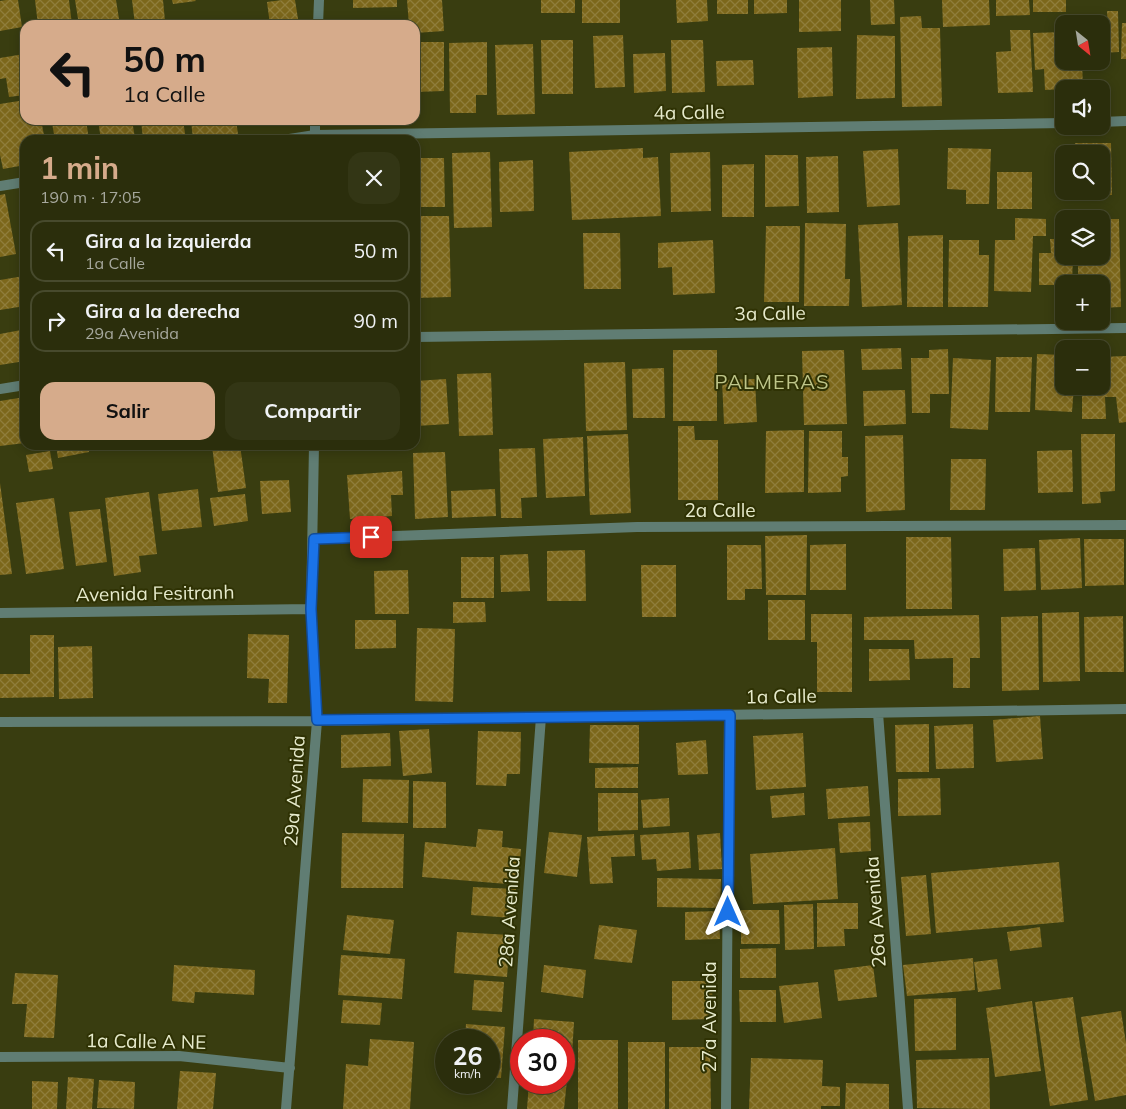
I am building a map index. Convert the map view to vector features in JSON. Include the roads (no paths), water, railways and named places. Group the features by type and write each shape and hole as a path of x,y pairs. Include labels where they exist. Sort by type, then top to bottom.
{"street":[{"path":"318,20 319,0"},
{"path":"1110,122 1126,121"},
{"name":"4a Calle","path":"415,135 1055,122"},
{"path":"0,186 20,183"},
{"name":"3a Calle","path":"420,337 1126,328"},
{"path":"0,389 20,386"},
{"name":"29a Avenida","path":"286,1109 317,720 311,609 314,539 314,450"},
{"name":"2a Calle","path":"314,539 637,527 1126,525"},
{"name":"Avenida Fesitranh","path":"0,613 311,609"},
{"name":"1a Calle","path":"0,722 317,720 1126,709"},
{"name":"26a Avenida","path":"878,713 908,1109"},
{"name":"27a Avenida","path":"726,1109 730,715"},
{"name":"28a Avenida","path":"512,1109 541,717"},
{"name":"1a Calle A NE","path":"0,1057 179,1056 290,1068"}],"district":[{"name":"PALMERAS","path":"772,381"}]}
